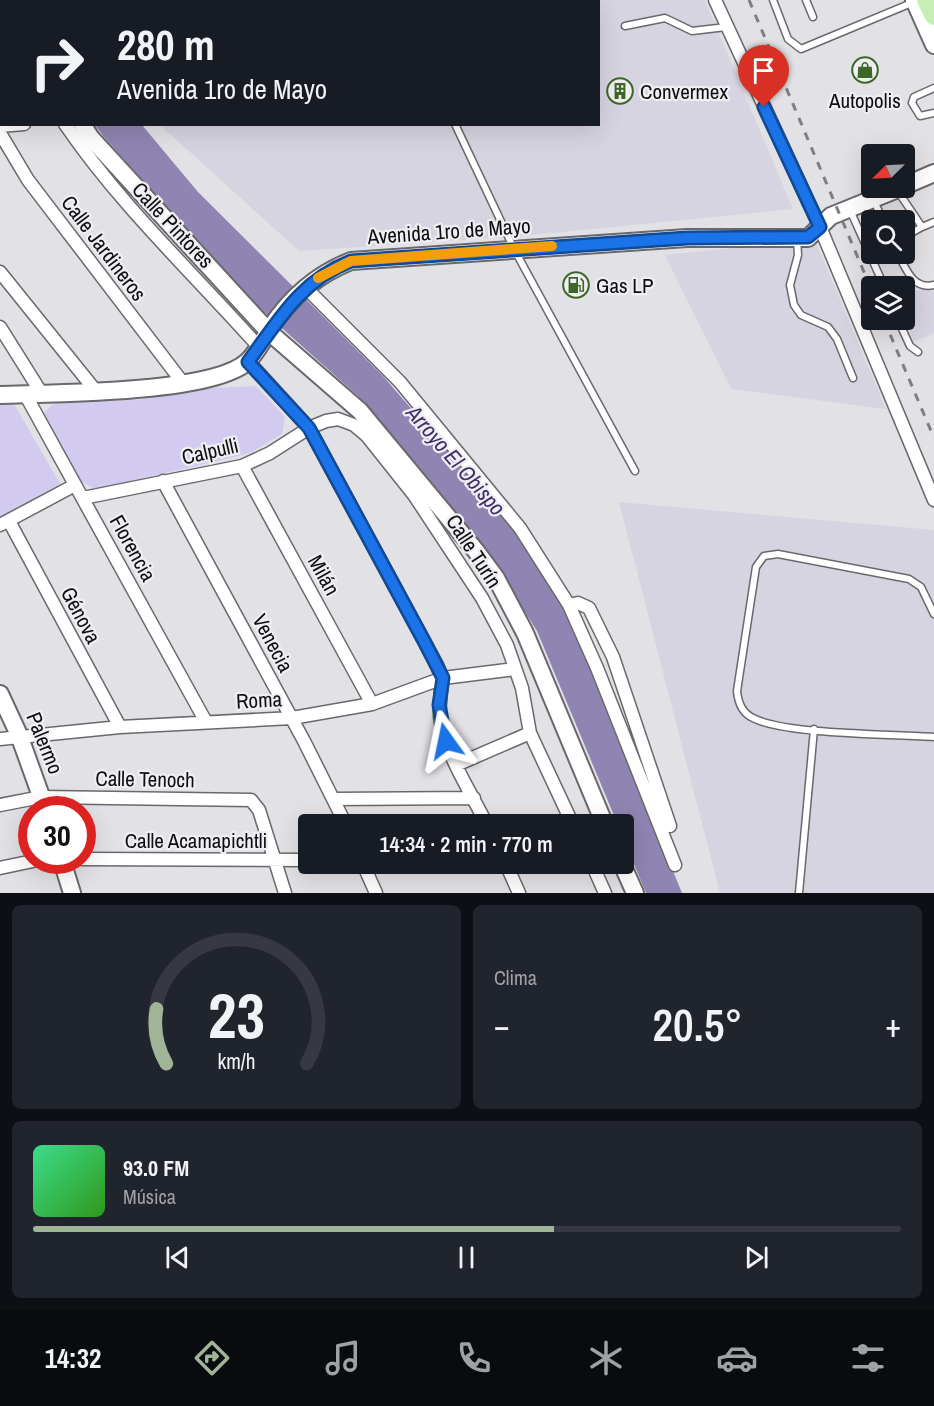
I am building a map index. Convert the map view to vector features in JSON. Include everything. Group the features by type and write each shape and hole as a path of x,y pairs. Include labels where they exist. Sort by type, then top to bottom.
{"main road":[{"path":"918,1 934,16"}],"street":[{"path":"715,0 820,227 934,500"},
{"path":"918,1 934,45"},
{"name":"Calle Pintores","path":"67,126 137,218 188,267 259,347"},
{"path":"83,126 91,138 270,330 360,411 469,542 496,578 525,633 600,814"},
{"name":"Calle Jardineros","path":"0,133 41,199 183,383"},
{"name":"Avenida 1ro de Mayo","path":"915,181 934,173"},
{"name":"Avenida 1ro de Mayo","path":"0,395 183,383 232,373 248,362 270,330 304,289 324,273 351,261 687,238 808,237 831,216 873,199"},
{"path":"0,272 95,390"},
{"path":"304,289 400,382 520,528 569,605 675,865"},
{"path":"0,327 42,394"},
{"path":"248,362 309,428 443,678 439,705 441,723 456,765 482,814"},
{"name":"Florencia","path":"25,394 206,722"},
{"name":"Calpulli","path":"83,498 242,466 270,453 309,428 338,419"},
{"name":"Calle Turín","path":"338,419 354,426 367,436 414,495 482,598 507,645 527,710 530,733 568,814"},
{"name":"Milán","path":"242,466 372,704"},
{"name":"Venecia","path":"163,481 292,718 341,814"},
{"path":"4,523 75,485"},
{"name":"Génova","path":"4,523 120,727"},
{"path":"569,605 578,603 589,608 613,657 670,826"},
{"name":"Roma","path":"0,739 19,735 120,727 292,718 372,704 443,678 515,669"},
{"name":"Palermo","path":"0,694 19,735 41,796"},
{"path":"456,765 530,733"},
{"path":"334,799 474,798"},
{"name":"Calle Tenoch","path":"96,803 255,802 275,859"},
{"name":"Calle Tenoch","path":"0,805 18,804"},
{"name":"Calle Acamapichtli","path":"96,859 298,860"},
{"path":"275,859 285,893"},
{"path":"0,868 18,864"},
{"path":"66,874 72,893"},
{"path":"367,874 376,893"},
{"path":"510,874 519,893"},
{"path":"596,874 605,893"},
{"path":"626,874 634,893"}],"lane":[{"path":"773,0 788,39 801,49 918,1"},
{"path":"806,0 813,17"},
{"path":"625,26 665,18 692,32 726,27"},
{"path":"934,88 914,97 912,103 920,116 934,113"},
{"path":"456,126 514,249 635,471"},
{"path":"906,198 922,227"},
{"path":"873,199 878,210"},
{"path":"850,209 880,276"},
{"path":"915,231 934,222"},
{"path":"797,237 798,255 790,285 794,305 801,315 828,327 837,339 853,378"},
{"path":"903,264 916,283 926,286 934,285"},
{"path":"903,330 910,346 918,352"},
{"path":"934,614 921,587 909,579 778,554 764,556 756,567 738,699 750,717 761,722 814,729 934,737"},
{"path":"799,893 814,729"}],"shaded area":[{"path":"600,0 705,0 793,209 522,236 299,251 161,126 600,126"},
{"path":"96,126 143,126 198,192 383,376 516,530 569,617 682,893 646,893 634,864 634,814 613,814 537,631 486,551 358,396 248,298"},
{"path":"815,240 886,409 731,389 665,255"},
{"path":"934,286 934,333 914,342 910,330 915,330 915,291"},
{"path":"256,386 285,417 282,434 252,452 239,456 95,489 78,480 42,415 55,402 137,400 210,388"},
{"path":"13,402 63,489 0,521 0,403"},
{"path":"619,502 934,530 934,893 720,893"}],"railway":[{"path":"749,0 866,276"},
{"path":"888,330 934,438"}],"slow traffic":[{"path":"318,278 351,261 552,246"}],"place":[{"name":"Autopolis","path":"865,70"},
{"name":"Convermex","path":"620,91"},
{"name":"Gas LP","path":"576,285"}],"route":[{"path":"446,741 439,705 443,678 424,641 309,428 248,362 271,327 302,291 324,273 351,261 687,238 808,237 816,233 820,227 764,107"}],"water label":[{"name":"Arroyo El Obispo","path":"456,460"}]}
